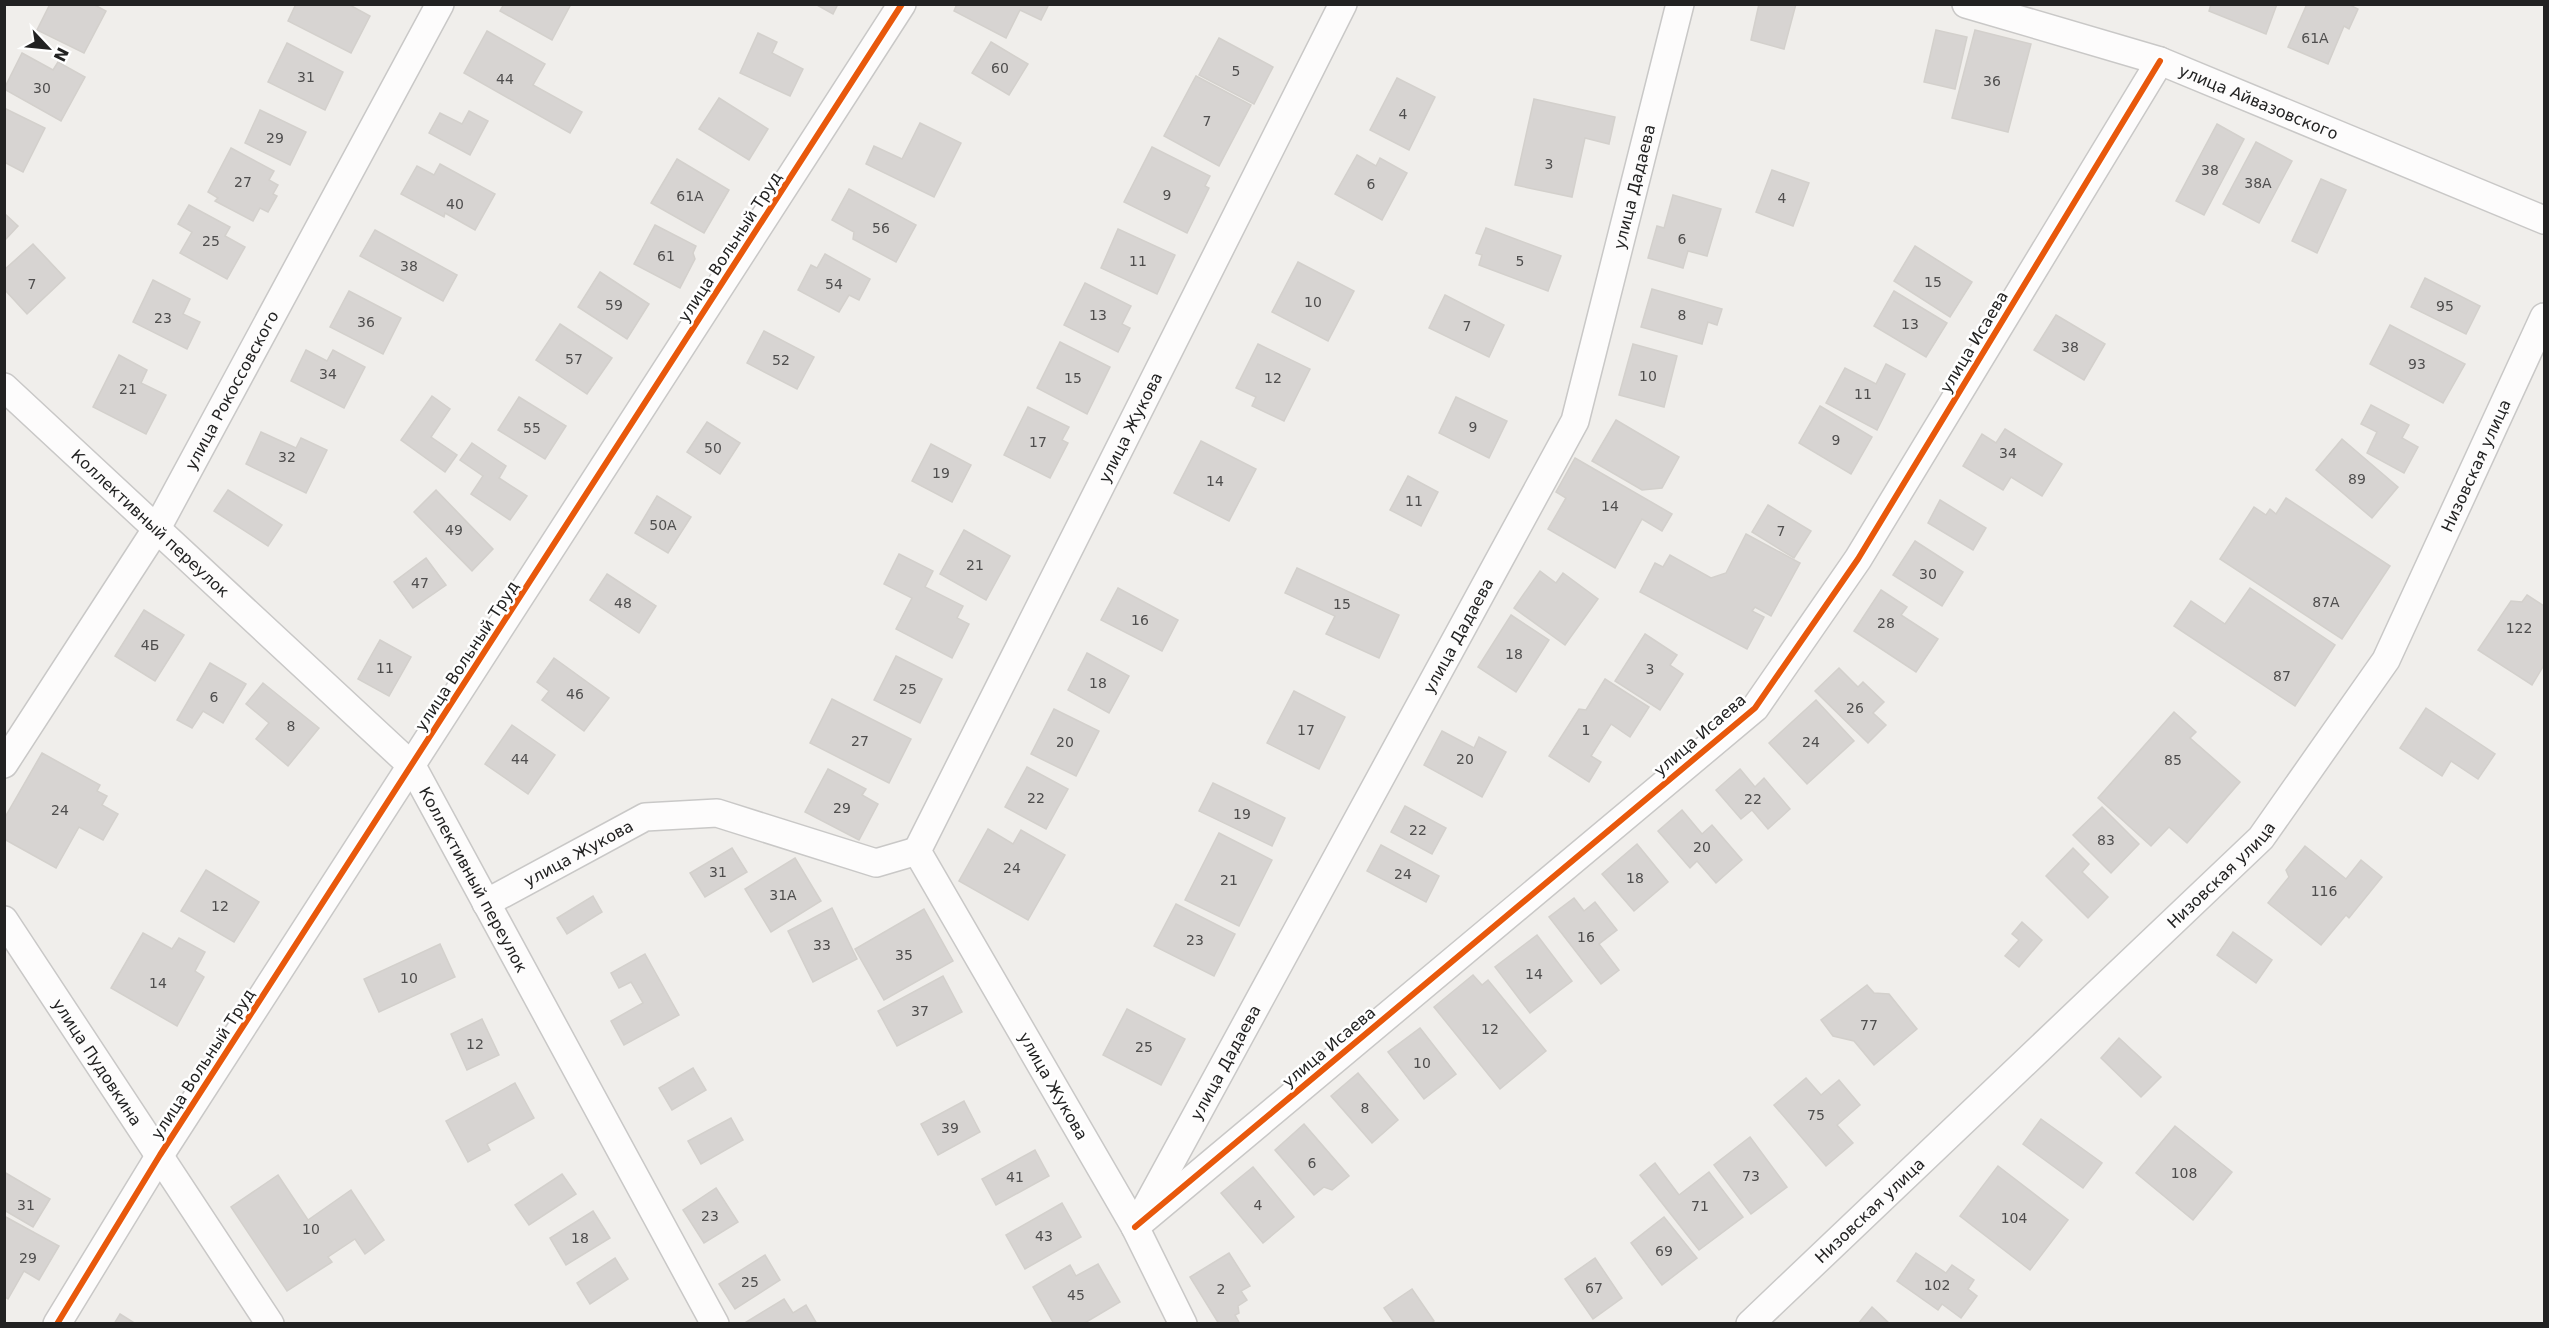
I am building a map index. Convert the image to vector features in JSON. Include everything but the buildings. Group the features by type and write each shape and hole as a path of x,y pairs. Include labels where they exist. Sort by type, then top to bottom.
{"street":[{"name":"улица Рокоссовского","path":"4,764 157,528 440,4"},
{"name":"улица Вольный Труд","path":"57,1323 160,1155 902,4"},
{"name":"улица Жукова","path":"486,903 645,817 717,813 876,863 917,851 1343,4"},
{"name":"улица Дадаева","path":"1135,1227 1575,421 1680,4"},
{"name":"улица Айвазовского","path":"1966,4 2160,61 2544,220"},
{"name":"улица Исаева","path":"1135,1227 1755,708 1858,560 2160,61"},
{"name":"Низовская улица","path":"1750,1323 2261,838 2386,660 2544,317"},
{"name":"Коллективный переулок","path":"4,387 412,766 715,1323"},
{"name":"улица Жукова","path":"917,851 1135,1227 1183,1323"},
{"name":"улица Пудовкина","path":"4,920 270,1323"}],"cycle path":[{"path":"57,1324 160,1155 902,4"},
{"path":"1135,1227 1755,708 1858,559 2160,61"}]}
